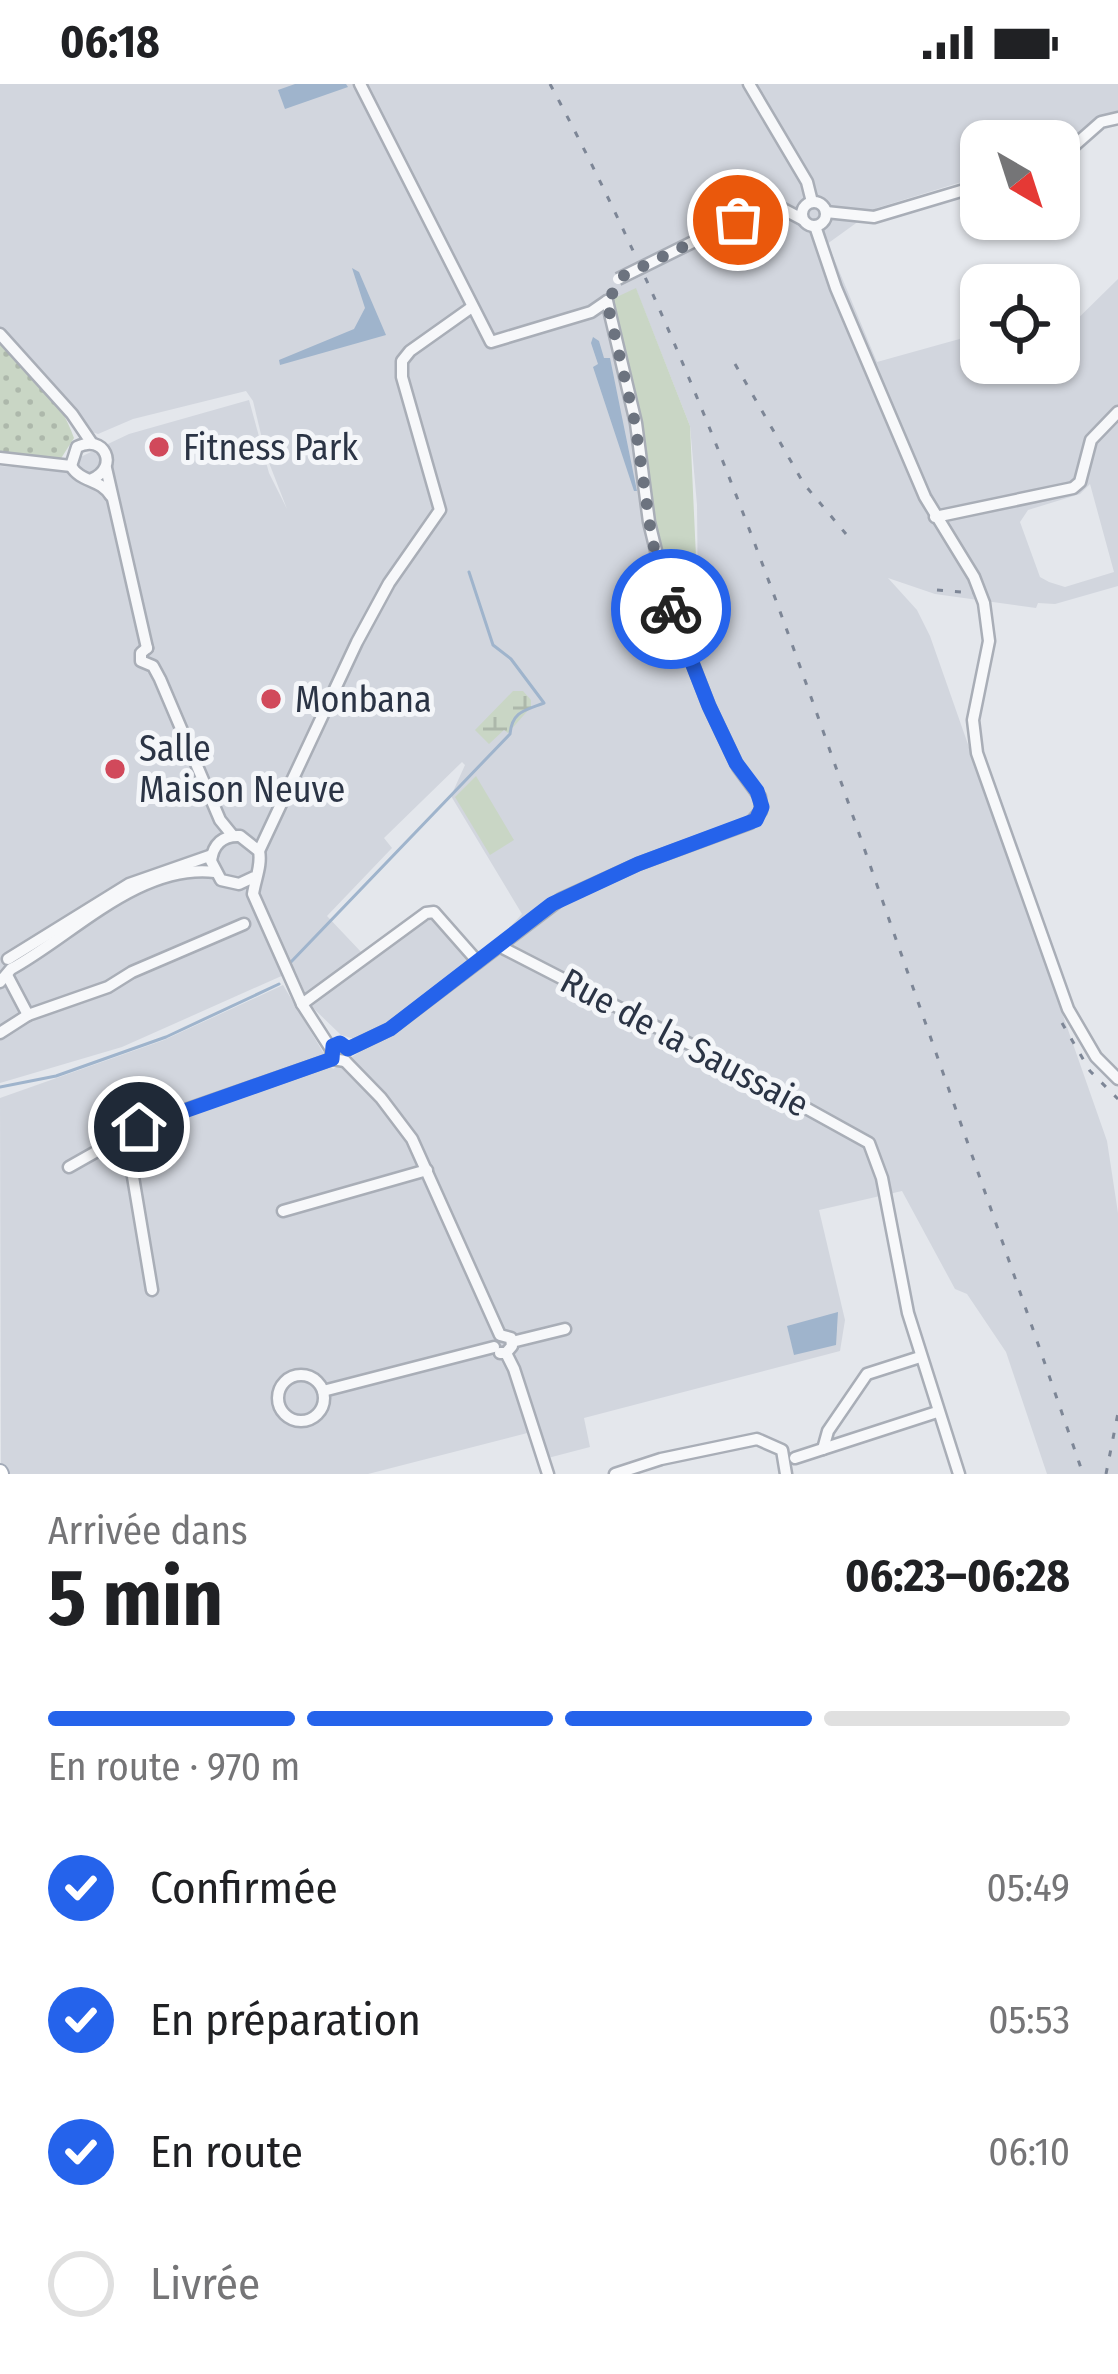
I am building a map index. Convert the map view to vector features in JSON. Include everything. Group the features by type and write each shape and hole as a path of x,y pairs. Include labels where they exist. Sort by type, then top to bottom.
{"street":[{"path":"380,84 363,88 494,344 591,312 607,302 619,278 764,208 778,207 815,226 836,288 934,517 974,578 988,622 987,665 973,720 977,753 1067,1009 1096,1057 1118,1078"},
{"path":"749,84 807,182 812,202"},
{"path":"1080,140 1101,122 1118,118"},
{"path":"802,219 801,211 812,202 819,202 826,212 874,217 960,190"},
{"path":"815,226 822,224 826,212"},
{"path":"69,1167 146,1124 390,1029 561,899 638,864 750,823 762,807 709,706 668,600 649,522 631,401 607,302"},
{"path":"472,307 402,361 402,377 440,510 388,583 268,829 259,851 253,894 314,1024 402,1125 427,1169 497,1329 508,1336 548,1474"},
{"path":"0,334 91,442 106,451 112,499 147,648 160,656 153,666 227,838"},
{"path":"59,400 75,434 71,466"},
{"path":"934,517 1073,488 1081,477 1091,440 1118,412"},
{"path":"73,451 91,442"},
{"path":"0,458 71,466 81,478 105,487 112,499"},
{"path":"92,479 106,468"},
{"path":"4,971 130,884 212,855 227,838 247,838 268,829"},
{"path":"247,838 259,851"},
{"path":"212,855 214,872"},
{"path":"4,971 135,891 177,875 214,872 230,884 254,877"},
{"path":"239,884 253,894"},
{"path":"302,1004 426,913 434,912 478,962"},
{"path":"0,1033 28,1015 108,987 244,924"},
{"name":"Rue de la Saussaie","path":"500,946 690,1043 869,1144 882,1178 920,1357"},
{"path":"4,971 28,1015"},
{"path":"126,1135 152,1290"},
{"path":"283,1211 427,1169"},
{"path":"488,1349 497,1329"},
{"path":"510,1354 526,1339 565,1329"},
{"path":"510,1354 526,1339"},
{"path":"323,1391 488,1349 510,1354"},
{"path":"823,1449 828,1431 867,1374 920,1357 959,1474"},
{"path":"296,1375 312,1377 323,1391 321,1411 306,1421 286,1417 278,1405 281,1384 296,1375"},
{"path":"615,1474 757,1439 780,1448 788,1464 937,1412"}],"shaded area":[{"path":"0,84 1118,84 1118,118 1101,120 1080,139 1080,120 960,120 960,182 877,208 816,252 830,249 877,362 960,339 960,384 1080,384 1080,316 1118,279 1118,586 1055,604 1038,603 1036,608 935,594 888,578 917,610 930,636 1107,1141 1118,1213 1118,1474 1047,1474 1006,1352 967,1294 955,1289 902,1191 819,1210 845,1320 840,1351 584,1418 590,1447 544,1459 535,1431 368,1474 1,1474 0,1098 164,1040 283,985 333,1069 416,1016 467,974 522,914 451,796 465,765 462,762 384,838 392,848 327,916 363,954 424,906 470,962 394,1021 354,1039 341,1035 311,1006 295,970 122,1047 0,1083 0,466 53,470 129,434 249,400 269,473 287,509 246,391 133,419 98,434 74,407 59,400 0,334","holes":["636,289 690,426 697,505 698,601","1090,484 1114,572 1065,587 1049,582 1040,577 1020,522 1028,510 1080,494"]}],"green space":[{"path":"636,288 690,426 698,601 671,609 606,302"},
{"path":"0,336 43,384 68,423 74,438 60,460 0,456"},
{"path":"513,691 523,691 531,707 508,733 504,730 489,744 475,730"},
{"path":"476,776 514,840 490,855 455,797"}],"water":[{"path":"295,84 348,87 285,109 278,90"},
{"path":"352,268 359,272 386,335 280,365 279,360 354,329 365,308"},
{"path":"593,337 604,358 610,358 637,491 593,367 598,364"},
{"path":"838,1312 836,1345 794,1355 787,1326"}],"waterway":[{"path":"290,963 510,734 517,716 544,703 511,659 493,645 469,572"},
{"path":"0,1087 56,1076 166,1037 279,984"}],"railway":[{"path":"550,84 686,370 763,566 1083,1474"},
{"path":"735,364 804,484 846,534"},
{"path":"937,590 973,593"},
{"path":"1062,1023 1090,1071 1118,1099"},
{"path":"1106,1474 1118,1413"}],"way so far":[{"path":"671,609 652,540 635,423 607,302 623,276 738,220"}],"place":[{"name":"Fitness Park","path":"159,447"},
{"name":"Monbana","path":"271,699"},
{"name":"Salle Maison Neuve","path":"115,769"}],"route":[{"path":"139,1127 332,1059 330,1052 337,1043 348,1049 390,1029 552,904 638,864 756,820 762,807 760,797 736,763 709,706 671,609"}]}
